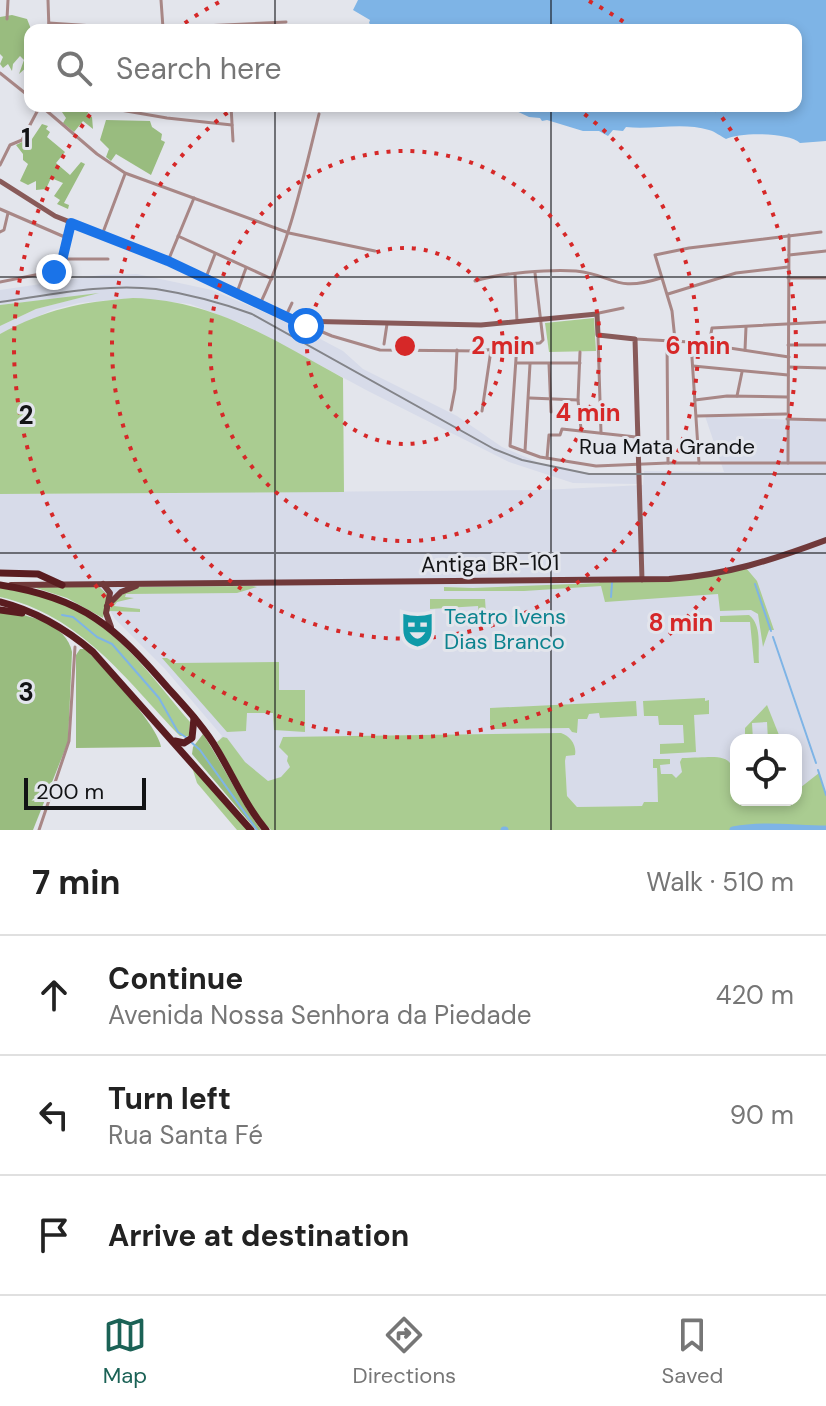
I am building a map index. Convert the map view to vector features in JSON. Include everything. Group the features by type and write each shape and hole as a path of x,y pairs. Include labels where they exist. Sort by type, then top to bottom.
{"highway":[{"path":"0,573 38,574 62,585"},
{"path":"0,585 56,599 111,627 194,718 218,750 245,802 266,830"},
{"path":"0,602 41,616 73,635 93,652 251,830"},
{"path":"0,610 41,616"},
{"path":"173,739 180,743 188,741 193,735 194,718"}],"main road":[{"name":"Antiga BR-101","path":"0,585 699,577 755,566 826,540"},
{"path":"102,583 110,591 106,616 111,627"},
{"path":"107,606 125,590 149,583"}],"street":[{"path":"7,19 8,0"},
{"path":"48,0 49,23 98,24"},
{"path":"161,0 163,24"},
{"path":"223,24 286,22"},
{"path":"0,73 24,92"},
{"path":"0,165 10,145 22,140 38,112"},
{"path":"48,112 97,154 125,173 289,233 375,251"},
{"path":"140,112 232,125"},
{"path":"231,112 233,141"},
{"path":"259,306 289,233 319,114"},
{"path":"102,235 125,173"},
{"path":"0,181 47,212 71,223 168,261 285,318 376,350 426,353 491,350 541,343 535,273"},
{"path":"168,261 195,197"},
{"path":"0,209 67,238"},
{"path":"0,232 4,230 8,213"},
{"path":"0,282 58,271 71,223"},
{"path":"675,340 656,254 821,232"},
{"path":"788,463 789,235"},
{"path":"178,236 272,279"},
{"path":"789,255 826,251"},
{"path":"205,280 215,253"},
{"path":"62,259 108,259"},
{"path":"666,294 736,273 788,267"},
{"path":"236,295 246,268"},
{"path":"475,281 514,274 574,271 628,285 661,278"},
{"path":"514,274 517,322"},
{"path":"788,278 826,278"},
{"path":"285,318 292,303"},
{"path":"297,321 481,325 597,314 623,308"},
{"path":"597,314 601,433"},
{"path":"384,344 387,322"},
{"path":"709,345 711,329 826,322"},
{"path":"745,350 746,327"},
{"path":"598,335 675,340 789,357"},
{"path":"635,339 642,580"},
{"path":"667,340 668,463"},
{"path":"690,342 699,463"},
{"path":"517,344 517,363 580,363"},
{"path":"788,345 826,345"},
{"path":"451,410 457,350"},
{"path":"482,411 491,350"},
{"path":"580,352 578,400 581,429"},
{"name":"Rua Mata Grande","path":"517,363 510,446 525,451 586,465 826,463"},
{"path":"525,451 530,364"},
{"path":"549,364 551,412"},
{"path":"691,366 788,375"},
{"path":"789,367 826,368"},
{"path":"737,396 742,371"},
{"path":"695,400 737,396 787,397"},
{"path":"529,397 578,400"},
{"path":"697,416 826,420"},
{"path":"547,458 550,435 560,435 562,429 636,437"},
{"path":"39,830 69,741 75,647"}],"shaded area":[{"path":"137,274 212,290 294,325 343,351 363,369 457,416 502,447 542,464 589,473 637,475 638,484 573,483 509,462 245,325 190,304 133,298 79,303 52,310 0,334 0,326 36,309 90,295 0,305 0,290 101,275"},
{"path":"705,416 792,420 826,418 826,799 802,801 802,734 730,734 730,802 645,802 642,806 577,807 567,796 565,761 566,756 571,755 566,740 279,829 220,739 222,736 165,669 115,619 107,606 38,571 0,569 0,494 543,490 643,485 644,471 724,472"}],"green space":[{"path":"12,15 27,19 29,24 24,24 24,60 20,56 13,64 12,71 8,64 3,68 0,64 3,57 0,54 0,17"},
{"path":"62,112 88,112 93,129 83,121 74,132 63,123 66,118"},
{"path":"106,120 150,121 152,127 162,134 161,140 165,142 151,175 116,154 111,161 106,157 109,149 100,140"},
{"path":"42,124 48,126 46,129 50,132 47,137 65,152 56,163 70,175 81,162 85,164 64,203 69,205 68,209 57,204 60,200 54,196 63,183 51,178 46,189 36,190 36,181 28,185 20,181 28,164 16,145 22,142 28,145"},
{"path":"99,293 36,309 0,326 0,305"},
{"path":"133,298 163,300 217,314 242,324 343,378 344,492 0,494 0,334 33,318 64,308"},
{"path":"594,318 596,351 549,352 545,323"},
{"path":"746,568 757,581 774,630 769,630 763,647 758,614 751,610 720,611 718,594 605,602 601,586 524,591 444,591 444,587 599,583 602,579 675,579"},
{"path":"98,586 108,595 103,618 67,598 33,587"},
{"path":"139,587 257,587 237,593 126,594 125,597 134,598 117,602 114,606 140,609 140,612 108,611 119,596"},
{"path":"0,588 42,596 71,607 110,633 144,667 190,722 189,736 180,736 121,672 78,634 55,618 0,597"},
{"path":"430,599 485,599 486,614 479,615 478,606 430,609"},
{"path":"0,613 22,615 54,627 69,642 72,652 68,742 33,830 0,830"},
{"path":"749,615 758,630 759,663 754,663 750,622 720,622 720,616"},
{"path":"80,649 85,649 128,696 150,725 161,747 76,748 76,655"},
{"path":"162,658 175,663 279,662 279,690 305,690 305,732 274,730 273,713 247,713 246,731 227,732"},
{"path":"705,698 705,701 709,700 709,714 694,715 696,752 660,754 660,744 684,743 683,725 659,725 658,716 644,716 643,701"},
{"path":"636,701 637,716 600,718 599,713 589,714 587,719 578,719 577,733 569,728 495,729 490,725 490,708"},
{"path":"767,705 779,734 768,734 767,722 752,723 753,734 745,734 745,728"},
{"path":"561,733 570,739 575,748 575,755 566,756 565,761 567,796 577,807 642,806 644,802 658,802 657,768 653,768 653,759 670,759 670,764 660,765 661,774 672,774 676,778 682,772 682,758 719,757 726,760 730,763 730,806 802,806 802,786 819,773 826,795 826,830 271,830 254,811 217,742 223,737 227,738 245,762 268,781 281,777 290,767 288,756 279,747 283,737"},
{"path":"203,734 261,830 256,830 192,754 193,747"},
{"path":"192,767 248,830 237,830 197,783"}],"water":[{"path":"358,0 826,0 826,141 800,143 786,137 764,134 726,139 709,130 678,126 626,127 623,131 613,130 608,136 599,131 583,131 542,121 519,112 802,112 802,24 370,24 370,20 353,10"}],"waterway":[{"path":"611,597 612,583"},
{"path":"755,584 771,631"},
{"path":"62,615 73,617 97,637 112,644 159,698 178,732 187,738"},
{"path":"773,637 816,763"},
{"path":"191,742 200,750 257,830"},
{"path":"818,770 826,795"},
{"path":"733,830 768,827 826,829"}],"tram line":[{"path":"0,302 78,291 137,288 168,291 217,303 252,314 494,449 522,460 589,474 826,474"}],"place":[{"name":"Teatro Ivens Dias Branco","path":"418,629"}],"route":[{"path":"54,272 60,269 71,223 168,261 306,326"}]}
